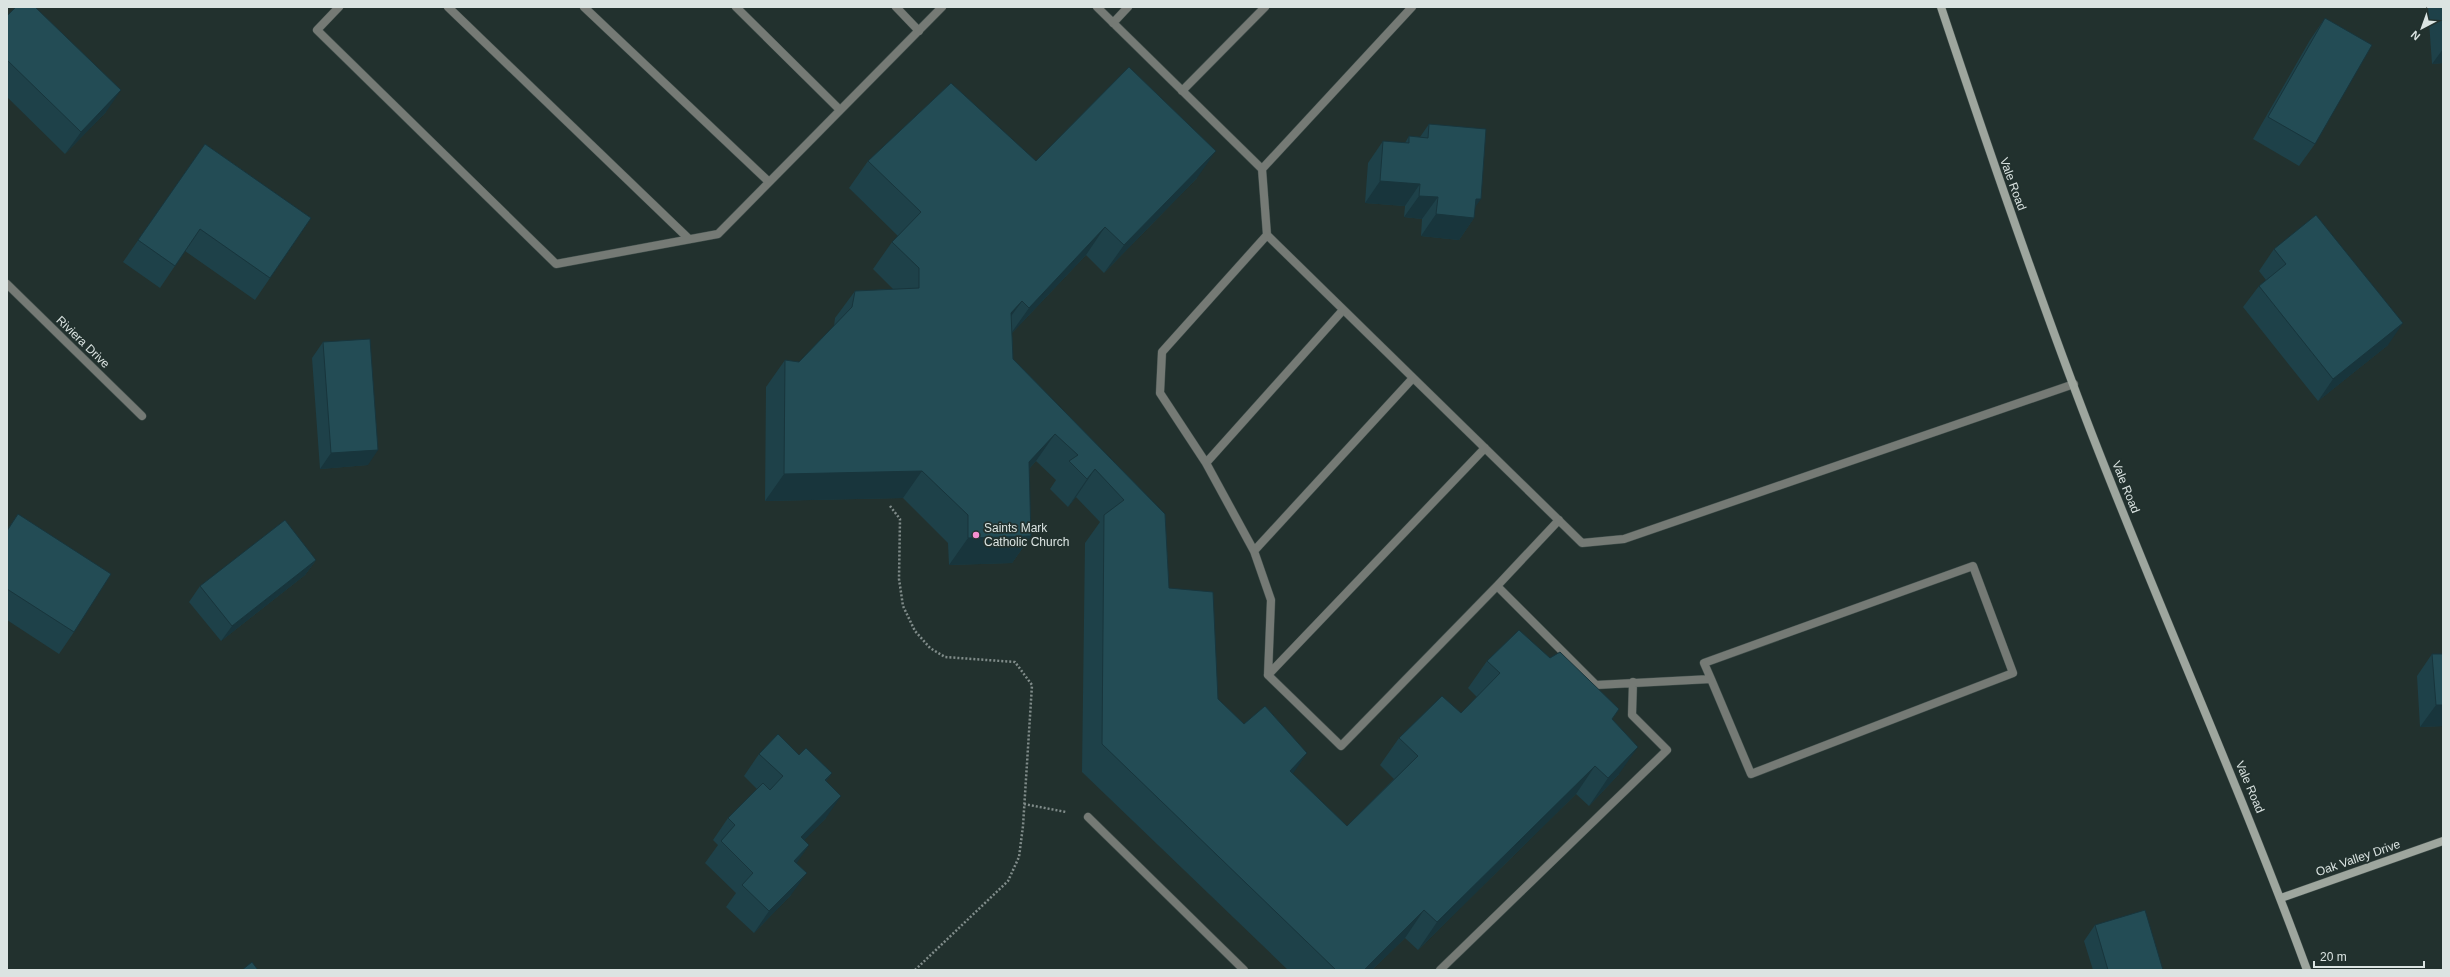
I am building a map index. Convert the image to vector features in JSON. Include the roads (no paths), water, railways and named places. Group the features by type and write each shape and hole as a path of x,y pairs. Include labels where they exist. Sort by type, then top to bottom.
{"main road":[{"name":"Vale Road","path":"1941,7 1988,150 2074,384 2155,593 2246,807 2307,970"},
{"name":"Oak Valley Drive","path":"2281,898 2443,841"}],"street":[{"path":"339,7 317,30 556,264 718,234 942,7"},
{"path":"448,7 689,239"},
{"path":"584,7 769,182"},
{"path":"736,7 840,110"},
{"path":"896,7 919,31"},
{"path":"1097,7 1262,169 1266,235 1582,543 1624,539 2074,384"},
{"path":"1113,23 1128,7"},
{"path":"1182,91 1265,7"},
{"path":"1262,169 1412,7"},
{"path":"1266,235 1162,352 1160,392 1206,463 1254,551 1271,600 1268,675 1341,746 1559,520"},
{"name":"Riviera Drive","path":"7,284 142,416"},
{"path":"1206,463 1343,310"},
{"path":"1254,551 1413,378"},
{"path":"1268,675 1485,448"},
{"path":"1974,566 2013,673 1751,774 1711,679 1704,663 1974,566"},
{"path":"1497,586 1596,684 1711,679"},
{"path":"1440,970 1666,750 1632,715 1632,682"},
{"path":"1088,817 1244,970"}],"place":[{"name":"Saints Mark Catholic Church","path":"976,535"}]}
